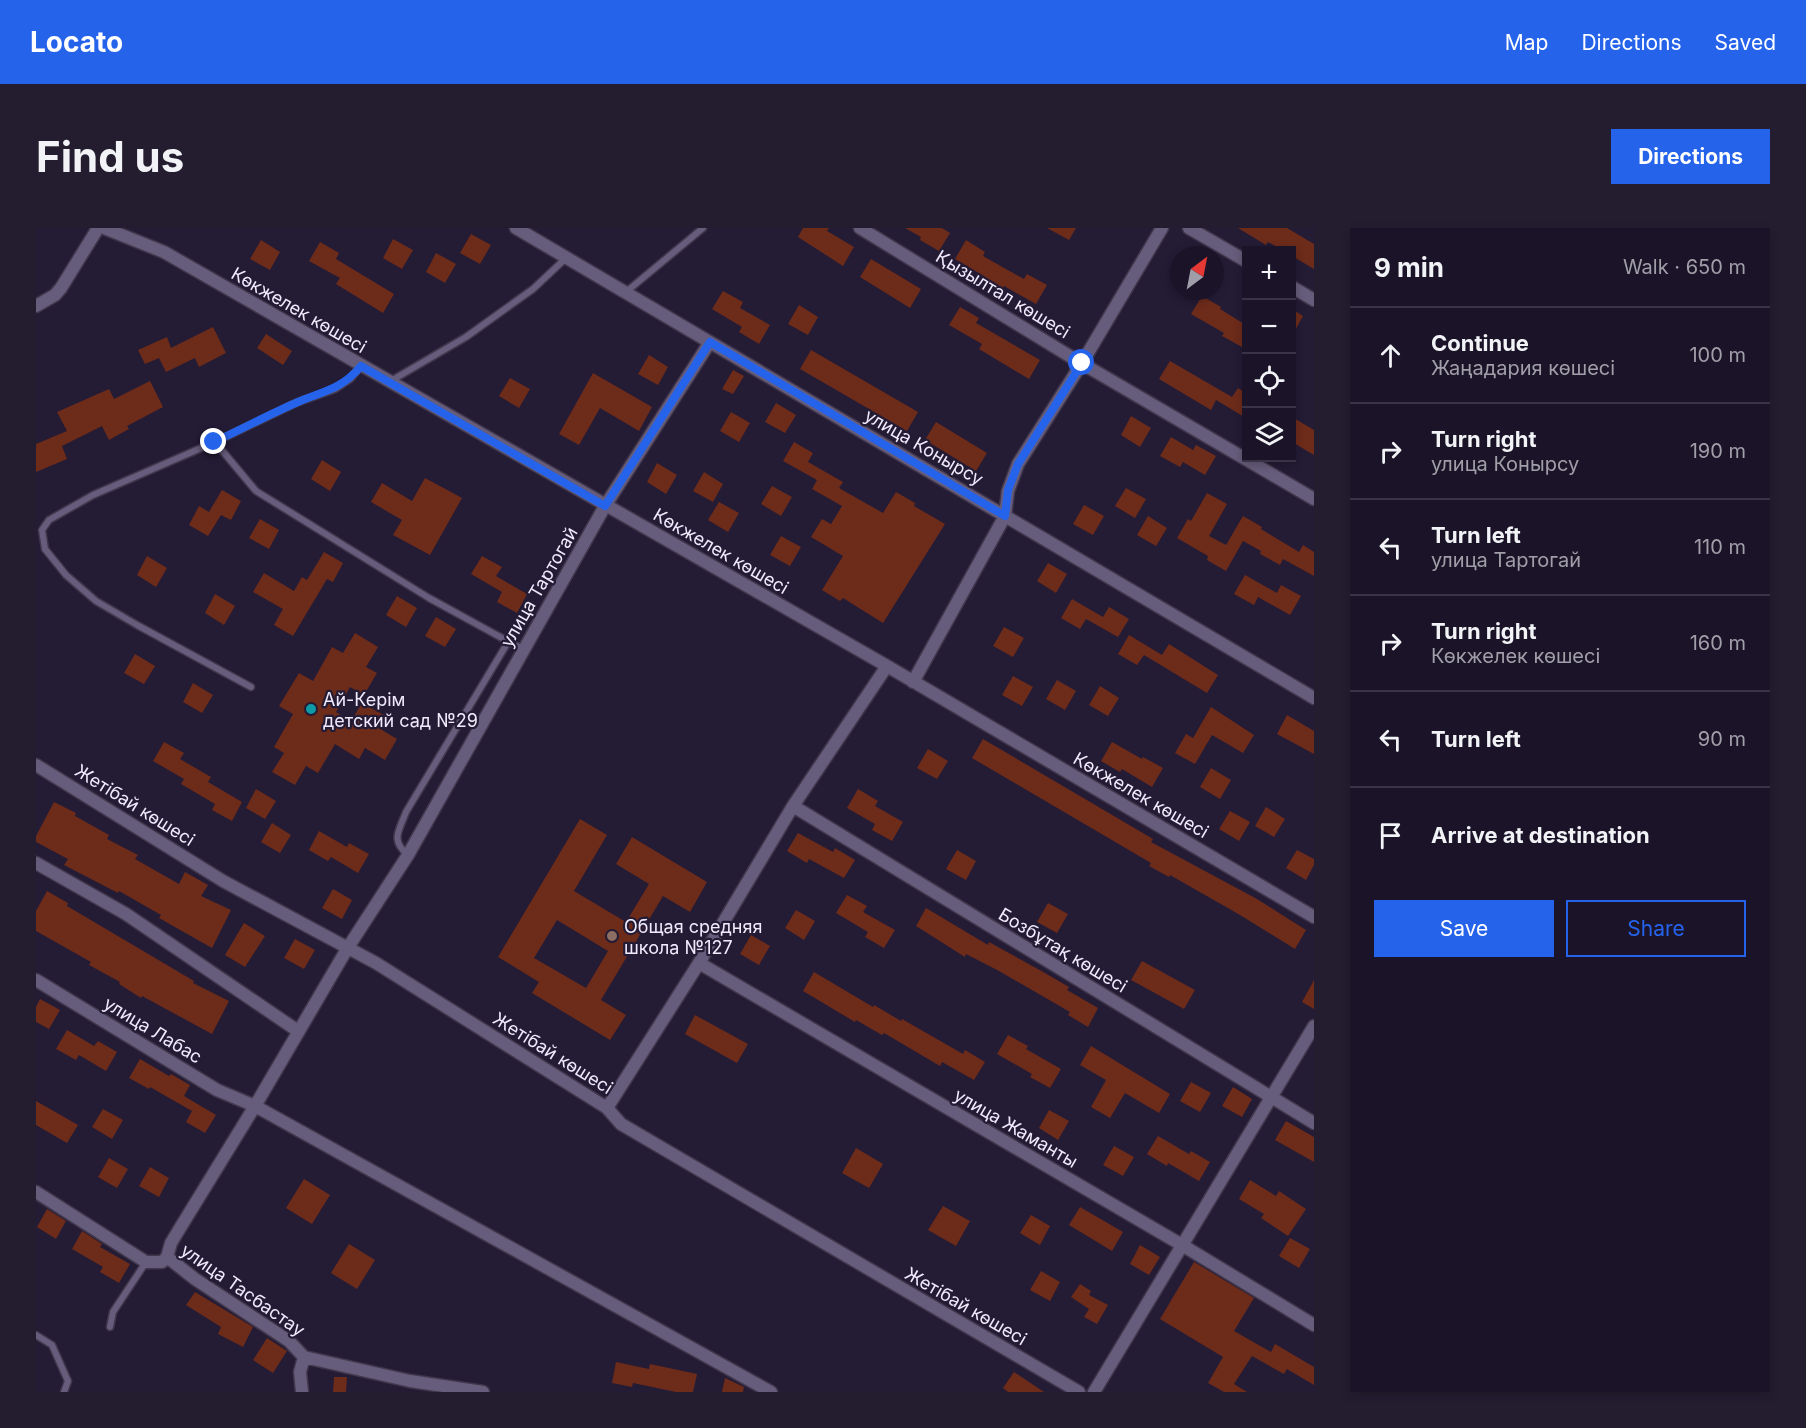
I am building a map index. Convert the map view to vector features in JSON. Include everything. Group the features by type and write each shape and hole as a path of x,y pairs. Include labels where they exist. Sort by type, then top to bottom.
{"street":[{"path":"36,306 55,295 61,288 98,228"},
{"name":"Көкжелек көшесі","path":"104,228 164,252 887,666 1314,917"},
{"name":"улица Конырсу","path":"516,228 1314,698"},
{"name":"Қызылтал көшесі","path":"860,228 1082,363 1314,499"},
{"path":"914,682 1005,516 1008,490 1018,464 1082,363 1162,228"},
{"path":"1189,228 1242,259"},
{"path":"1296,289 1314,300"},
{"name":"улица Тартогай","path":"167,1257 171,1243 347,949 408,855 605,506 710,342"},
{"path":"607,1108 699,963 793,806 887,666"},
{"name":"Жетібай көшесі","path":"36,765 223,881 376,963 607,1108 621,1124 966,1328 1079,1392"},
{"name":"Бозбұтақ көшесі","path":"793,806 1314,1123"},
{"path":"36,863 126,914 298,1031"},
{"name":"улица Жаманты","path":"699,963 1182,1245 1314,1325"},
{"name":"улица Лабас","path":"36,980 217,1090 255,1106 771,1392"},
{"path":"1094,1392 1314,1026"},
{"path":"36,1192 146,1262"},
{"name":"улица Тасбастау","path":"146,1262 162,1262 167,1257 195,1279 289,1341 304,1357 410,1381 483,1392"},
{"name":"улица Тасбастау","path":"302,1392 300,1372 304,1357"}],"lane":[{"path":"626,293 703,228"},
{"path":"389,382 466,337 533,289 566,258"},
{"path":"251,687 96,600 66,575 45,549 42,530 49,520 93,495 298,402 335,389 350,379 361,366"},
{"path":"214,442 256,491 419,592 524,650"},
{"path":"408,855 399,847 396,838 406,812 508,642"},
{"path":"110,1327 113,1312 146,1262"},
{"path":"36,1335 52,1345 68,1381 64,1392"}],"building":[{"path":"803,228 829,228 827,231 854,247 843,266 798,237"},
{"path":"905,228 942,228 950,233 939,251"},
{"path":"1047,228 1076,228 1069,240"},
{"path":"1238,228 1287,228 1314,244 1314,269 1296,258 1296,246 1276,246 1268,242 1266,245"},
{"path":"471,234 491,245 480,264 460,253"},
{"path":"393,239 413,250 402,269 383,258"},
{"path":"261,240 280,252 270,270 250,259"},
{"path":"966,240 985,252 983,256 1024,279 1027,274 1047,285 1036,304 1004,286 1001,291 981,280 984,276 955,259"},
{"path":"320,242 339,253 336,259 394,294 383,313 336,284 340,278 309,261"},
{"path":"436,253 456,264 445,283 426,272"},
{"path":"871,259 921,289 910,308 860,277"},
{"path":"723,291 743,302 740,308 770,325 759,344 739,332 742,327 712,309"},
{"path":"1200,300 1209,300 1221,307 1220,309 1242,323 1242,347 1222,336 1224,333 1191,314"},
{"path":"799,305 818,317 808,335 788,324"},
{"path":"960,307 979,318 976,323 1040,360 1029,379 979,349 982,344 949,325"},
{"path":"1296,312 1303,316 1296,329"},
{"path":"213,327 226,353 199,367 195,358 166,372 159,358 145,364 138,350 167,337 171,348"},
{"path":"266,334 292,351 283,365 257,348"},
{"path":"811,350 918,412 907,431 800,369"},
{"path":"649,355 668,367 658,385 638,374"},
{"path":"1170,361 1232,397 1238,388 1242,390 1242,416 1216,400 1211,410 1159,379"},
{"path":"733,370 744,376 733,394 722,389"},
{"path":"593,373 652,407 639,431 600,408 579,445 559,434"},
{"path":"510,378 530,389 519,408 499,396"},
{"path":"150,381 163,407 127,426 129,429 109,440 102,426 62,446 67,459 36,472 36,444 67,431 57,412 109,389 114,399"},
{"path":"776,403 796,415 785,433 765,422"},
{"path":"731,412 750,423 739,442 720,431"},
{"path":"1131,416 1151,428 1140,447 1121,435"},
{"path":"1296,419 1314,430 1314,455 1296,444"},
{"path":"936,422 987,453 976,471 925,440"},
{"path":"1171,437 1193,450 1196,445 1216,456 1205,475 1183,462 1180,467 1160,456"},
{"path":"794,442 813,453 808,462 843,482 839,488 883,513 896,492 915,503 914,506 945,524 883,623 843,598 840,601 822,590 843,556 811,537 822,519 831,524 842,506 812,489 817,480 783,461"},
{"path":"322,460 341,472 330,491 311,479"},
{"path":"657,463 677,475 666,494 647,482"},
{"path":"704,472 723,484 713,502 693,491"},
{"path":"425,478 462,498 430,555 393,535 402,520 371,502 382,483 412,501"},
{"path":"772,486 792,497 781,516 761,504"},
{"path":"1126,488 1146,499 1135,518 1115,506"},
{"path":"222,490 241,501 231,520 221,515 208,536 189,525 199,506 209,512"},
{"path":"1207,493 1227,504 1209,536 1226,545 1243,516 1299,552 1303,545 1314,552 1314,576 1283,559 1280,565 1243,541 1226,571 1207,560 1208,556 1177,538 1188,519 1191,521"},
{"path":"719,502 739,513 728,532 708,520"},
{"path":"1084,505 1104,516 1093,535 1073,524"},
{"path":"1148,516 1167,528 1156,546 1137,535"},
{"path":"260,519 279,530 269,549 249,538"},
{"path":"781,536 801,547 790,566 770,555"},
{"path":"324,552 343,563 333,582 327,579 293,636 274,625 283,609 253,592 264,573 294,591 302,577 307,580"},
{"path":"147,556 167,568 156,587 137,575"},
{"path":"482,556 502,567 496,576 527,594 517,613 497,602 502,592 471,574"},
{"path":"1048,563 1067,574 1056,593 1037,581"},
{"path":"1245,575 1277,593 1281,585 1301,596 1290,615 1258,597 1254,605 1234,594"},
{"path":"215,594 235,606 224,625 205,613"},
{"path":"397,596 417,608 406,627 386,615"},
{"path":"1072,599 1103,617 1109,607 1129,619 1118,637 1086,619 1080,629 1061,618"},
{"path":"436,617 456,629 445,647 425,636"},
{"path":"1004,627 1024,638 1013,657 993,646"},
{"name":"Ай-Керім детский сад №29","path":"355,633 378,647 366,667 377,673 364,695 350,687 336,712 351,721 362,703 384,715 377,727 397,739 385,760 365,748 359,759 335,744 318,773 306,766 295,785 272,772 284,753 274,747 293,714 279,706 299,673 313,681 332,647 343,653"},
{"path":"1129,635 1162,655 1169,644 1218,675 1207,693 1144,655 1137,665 1118,654"},
{"path":"135,654 155,666 144,684 124,673"},
{"path":"1013,676 1033,687 1022,706 1002,695"},
{"path":"1057,680 1076,691 1065,710 1046,699"},
{"path":"193,683 213,695 202,713 183,702"},
{"path":"1100,686 1119,698 1108,716 1089,705"},
{"path":"1211,707 1254,735 1243,753 1212,735 1195,764 1175,753 1186,734 1193,738"},
{"path":"1287,715 1314,731 1314,754 1277,734"},
{"path":"983,739 1153,839 1151,842 1257,899 1306,930 1295,949 1170,875 1169,877 1149,866 1151,863 972,758"},
{"path":"164,742 184,753 180,759 211,777 208,782 242,802 232,821 212,810 215,804 181,784 184,779 153,761"},
{"path":"1112,742 1163,768 1152,787 1122,769 1120,772 1101,761"},
{"path":"928,749 948,761 937,779 917,768"},
{"path":"1211,768 1231,780 1220,799 1200,787"},
{"path":"256,789 276,801 265,819 246,808"},
{"path":"858,789 878,801 875,806 903,822 892,841 872,830 875,824 847,808"},
{"path":"54,802 76,813 75,816 109,835 107,839 138,855 135,859 179,884 185,872 208,885 201,896 231,910 212,948 159,918 161,915 119,891 118,893 64,865 68,859 36,842 36,836"},
{"path":"1266,807 1285,819 1274,837 1255,826"},
{"path":"1230,811 1250,822 1239,841 1219,829"},
{"name":"Общая средняя школа №127","path":"580,819 607,835 574,891 626,922 649,884 616,864 632,837 707,882 690,912 663,896 601,1000 626,1015 610,1040 532,993 539,982 498,957","holes":["557,920 608,951 586,988 534,958"]},
{"path":"272,823 291,835 280,853 261,842"},
{"path":"319,831 347,847 349,843 369,854 358,873 331,857 328,861 309,850"},
{"path":"798,833 833,852 835,848 855,860 844,878 809,859 807,863 787,851"},
{"path":"957,850 976,861 966,880 946,869"},
{"path":"1297,850 1314,859 1314,865 1306,880 1286,868"},
{"path":"333,889 352,900 342,919 322,908"},
{"path":"47,891 68,903 67,906 194,981 193,983 229,1001 212,1034 142,996 141,998 119,984 120,982 89,965 91,962 36,931 36,911"},
{"path":"847,895 867,906 863,912 895,930 884,948 865,937 868,932 836,913"},
{"path":"1048,903 1068,914 1057,933 1037,922"},
{"path":"926,908 988,945 989,942 1045,973 1069,987 1067,990 1098,1008 1088,1027 1068,1015 1070,1012 999,971 966,954 965,957 916,926"},
{"path":"796,910 815,921 804,940 785,928"},
{"path":"244,923 265,936 245,967 225,955"},
{"path":"751,935 770,946 759,965 740,954"},
{"path":"295,939 315,950 304,969 284,958"},
{"path":"1142,961 1195,990 1184,1009 1131,980"},
{"path":"814,972 873,1007 874,1005 901,1021 902,1019 963,1054 965,1050 985,1062 974,1080 942,1062 940,1066 884,1033 882,1035 856,1020 855,1022 803,991"},
{"path":"1314,980 1314,1009 1302,1002"},
{"path":"40,999 60,1010 49,1029 36,1022 36,1007"},
{"path":"695,1015 748,1044 737,1063 685,1034"},
{"path":"67,1030 94,1046 98,1041 117,1052 106,1071 79,1055 76,1060 56,1049"},
{"path":"1008,1035 1028,1046 1026,1049 1061,1069 1050,1088 1030,1077 1032,1074 997,1054"},
{"path":"1091,1046 1170,1094 1159,1113 1125,1093 1110,1118 1091,1107 1106,1080 1080,1065"},
{"path":"140,1059 190,1085 184,1096 216,1115 205,1133 186,1122 192,1111 129,1078"},
{"path":"1191,1082 1211,1093 1200,1112 1180,1101"},
{"path":"1233,1087 1252,1099 1242,1117 1222,1106"},
{"path":"36,1101 78,1125 67,1143 36,1125"},
{"path":"103,1109 123,1120 112,1139 92,1127"},
{"path":"1049,1110 1069,1121 1058,1140 1039,1128"},
{"path":"1286,1121 1314,1137 1314,1162 1275,1140"},
{"path":"1158,1136 1189,1154 1191,1151 1210,1162 1199,1181 1147,1154"},
{"path":"1114,1146 1134,1157 1123,1176 1103,1165"},
{"path":"856,1148 883,1164 869,1188 842,1173"},
{"path":"109,1158 128,1169 117,1188 98,1177"},
{"path":"150,1167 169,1178 159,1197 139,1186"},
{"path":"304,1179 330,1195 312,1224 286,1208"},
{"path":"1250,1180 1276,1196 1279,1191 1306,1209 1288,1236 1261,1218 1264,1214 1239,1199"},
{"path":"943,1206 970,1221 956,1246 928,1230"},
{"path":"1080,1207 1123,1232 1112,1251 1069,1225"},
{"path":"47,1209 66,1221 56,1239 37,1227"},
{"path":"1031,1215 1050,1226 1040,1245 1020,1233"},
{"path":"82,1231 102,1244 100,1247 130,1264 119,1283 100,1272 103,1267 72,1249"},
{"path":"1290,1238 1310,1249 1299,1268 1279,1256"},
{"path":"349,1244 375,1260 357,1289 331,1273"},
{"path":"1140,1245 1160,1257 1149,1275 1130,1264"},
{"path":"1194,1262 1254,1298 1234,1331 1271,1352 1275,1344 1314,1367 1314,1385 1287,1369 1284,1374 1252,1356 1234,1384 1247,1392 1224,1392 1208,1383 1223,1357 1160,1319"},
{"path":"1041,1271 1060,1282 1050,1301 1030,1290"},
{"path":"1080,1284 1091,1291 1089,1295 1108,1305 1097,1324 1084,1317 1089,1309 1071,1297"},
{"path":"195,1292 253,1327 243,1347 218,1334 221,1327 186,1305"},
{"path":"267,1338 287,1351 273,1373 253,1360"},
{"path":"616,1362 649,1369 650,1364 697,1374 693,1392 676,1392 633,1383 632,1387 612,1383"},
{"path":"1014,1372 1044,1392 1008,1392 1003,1388"},
{"path":"334,1377 347,1377 346,1392 333,1392"},
{"path":"725,1378 744,1387 743,1392 722,1392"}],"place":[{"name":"Ай-Керім детский сад №29","path":"311,709"},
{"name":"Общая средняя школа №127","path":"612,936"}],"route":[{"path":"214,442 298,402 335,389 350,379 361,366 605,506 710,342 1005,516 1008,490 1018,464 1082,363"}]}
